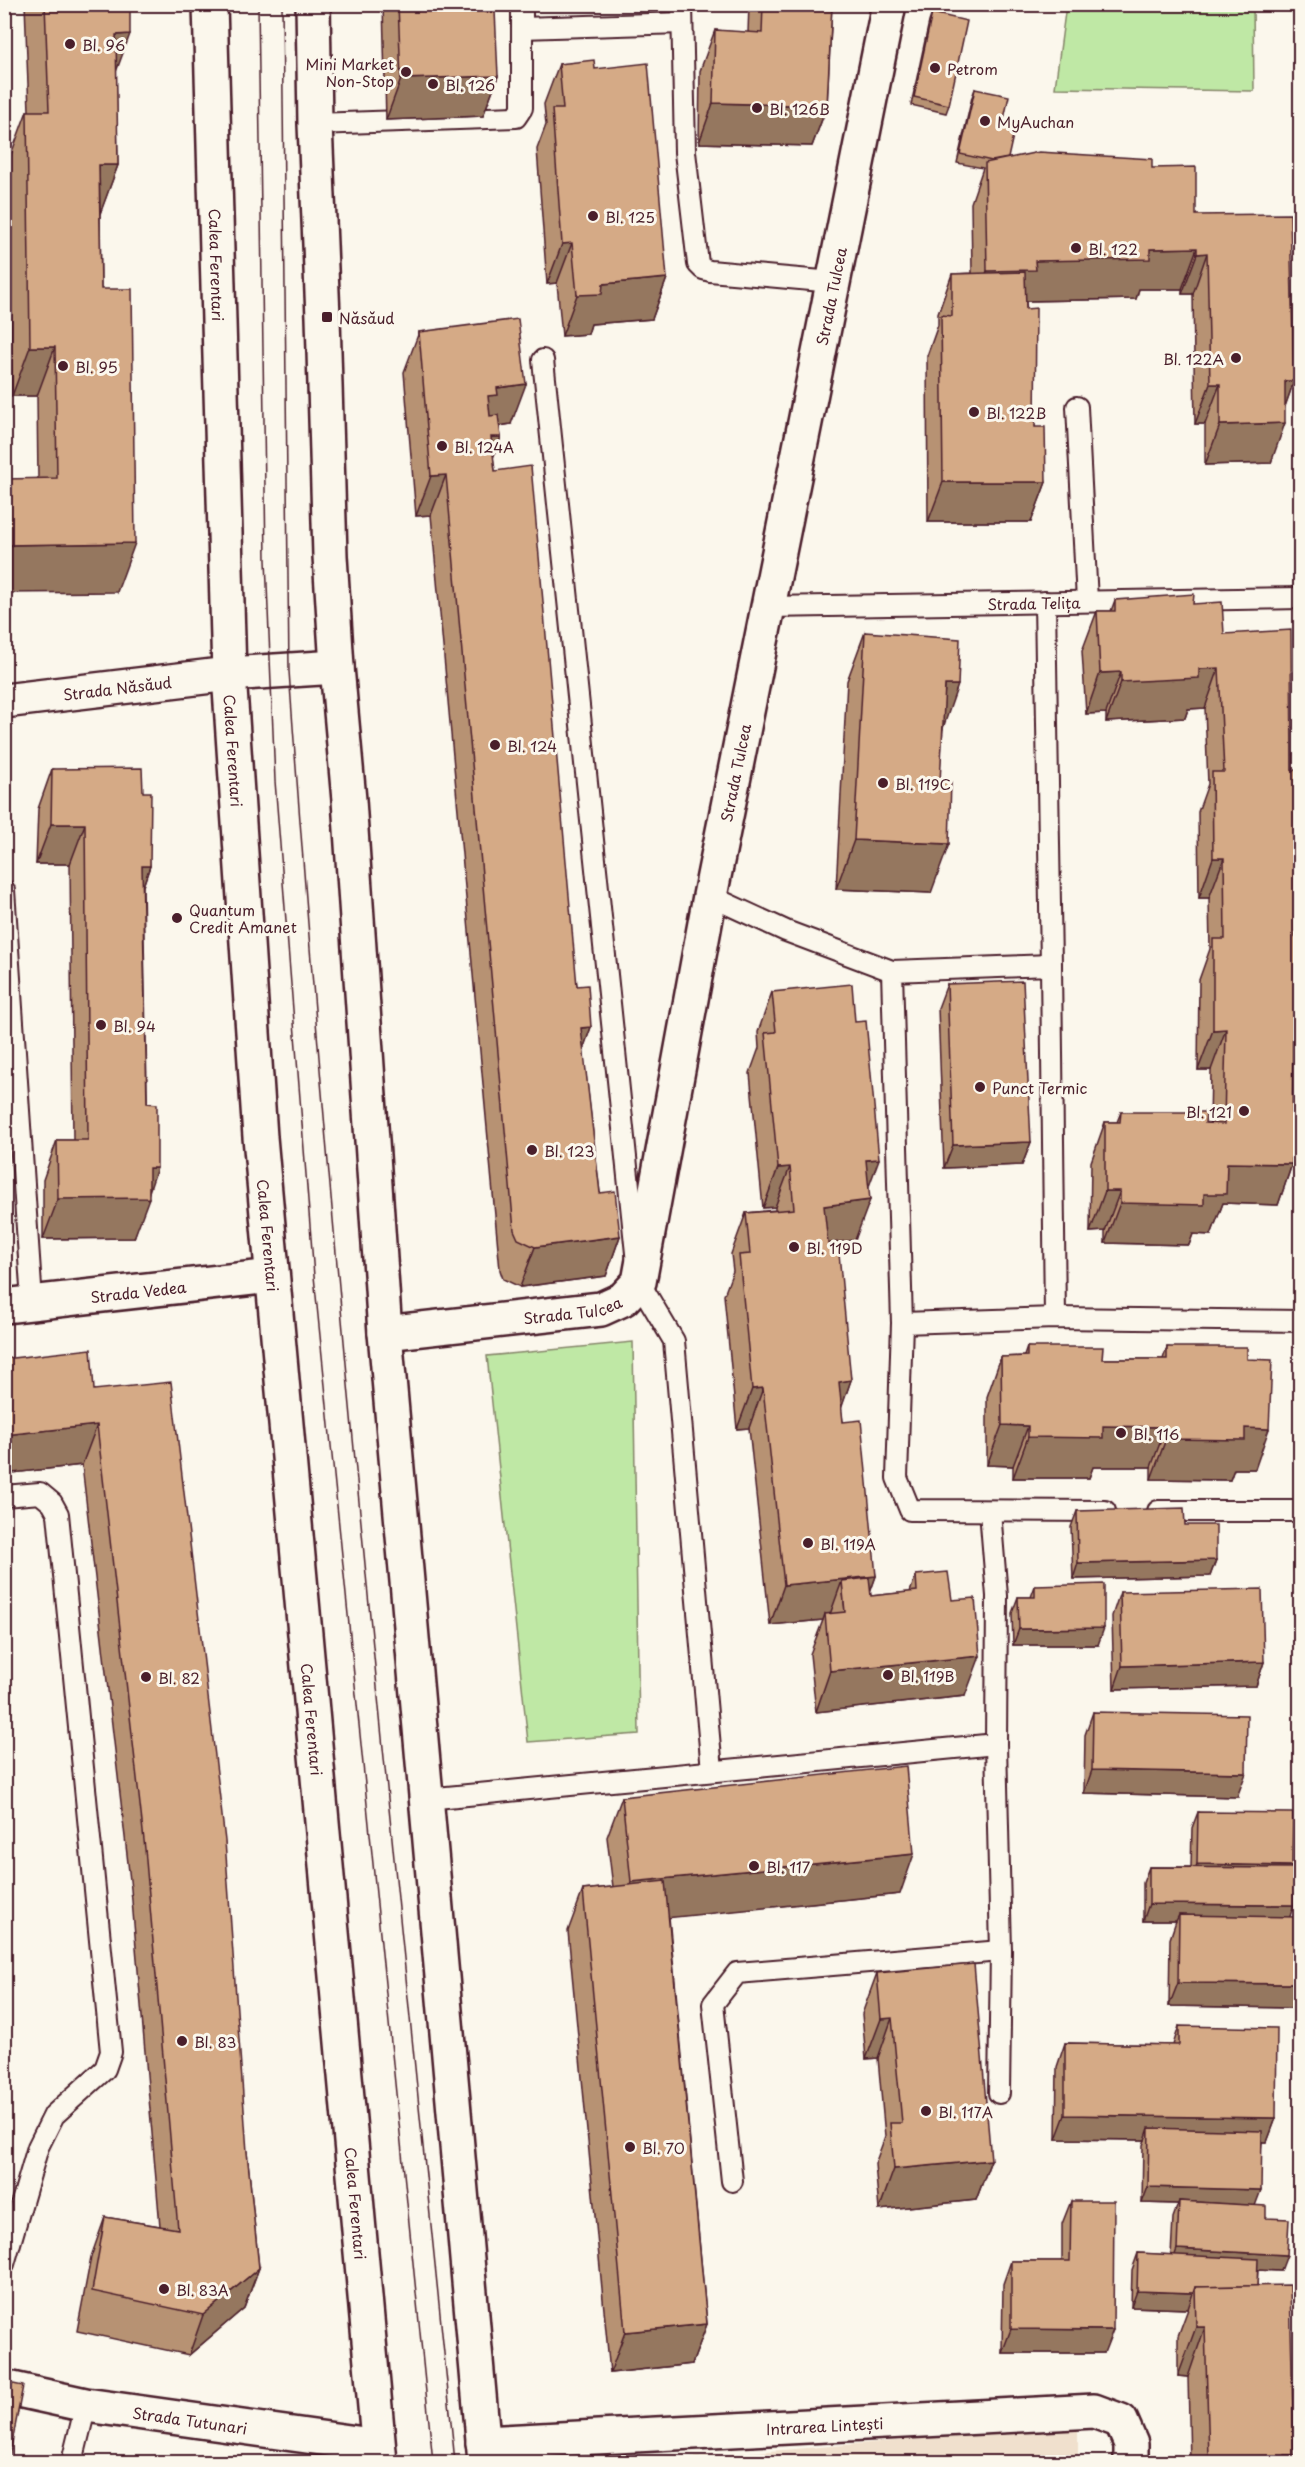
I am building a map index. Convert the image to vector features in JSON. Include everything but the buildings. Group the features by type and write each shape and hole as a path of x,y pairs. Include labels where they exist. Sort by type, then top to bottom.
{"main road":[{"name":"Calea Ferentari","path":"210,4 229,674 272,1276 379,2455"},
{"path":"313,4 330,556 337,667 350,812 385,1333 484,2453"},
{"name":"Strada Tulcea","path":"385,1333 601,1309 623,1299 639,1282 710,896 889,4"},
{"name":"Strada Năsăud","path":"4,701 229,674 337,667"},
{"name":"Strada Vedea","path":"18,1304 272,1276"},
{"name":"Strada Tutunari","path":"4,2387 86,2405 379,2455"},
{"name":"Intrarea Lintești","path":"484,2453 1094,2411 1121,2421 1131,2444 1131,2463"}],"lane":[{"path":"315,124 516,117 522,108 522,4"},
{"path":"522,28 682,14 685,152 698,264 710,271 833,282"},
{"path":"543,360 639,1282 674,1341 712,1770"},
{"path":"1077,406 1087,601"},
{"name":"Strada Telița","path":"768,607 1300,598"},
{"path":"1045,602 1054,1318"},
{"path":"4,890 18,1304"},
{"path":"710,896 786,931 892,971 1051,964"},
{"path":"892,971 902,1323 897,1479 910,1510 1121,1511"},
{"path":"902,1323 1054,1318 1300,1321"},
{"path":"4,1496 40,1493 52,1503 58,1515 111,2052 105,2069 54,2115 38,2147 4,2264"},
{"path":"990,1511 997,1596 996,1744 1001,1951 999,2093"},
{"path":"1145,1511 1300,1511"},
{"path":"426,1799 996,1744"},
{"path":"732,2181 713,2004 737,1973 1001,1951"},
{"path":"72,2463 86,2405"}],"shaded area":[{"path":"1078,2426 1078,2462 636,2462"}],"green space":[{"path":"1066,5 1253,5 1254,91 1055,88"},
{"path":"633,1342 639,1734 528,1742 487,1356"}],"tram line":[{"path":"258,4 266,560 275,781 314,1276 433,2462"},
{"path":"282,4 289,671 344,1343 455,2462"}],"place":[{"name":"Bl. 96","path":"70,44"},
{"name":"Petrom","path":"935,68"},
{"name":"Mini Market Non-Stop","path":"406,72"},
{"name":"Bl. 126","path":"433,84"},
{"name":"Bl. 126B","path":"757,108"},
{"name":"MyAuchan","path":"985,121"},
{"name":"Bl. 125","path":"593,216"},
{"name":"Bl. 122","path":"1076,248"},
{"name":"Năsăud","path":"327,317"},
{"name":"Bl. 122A","path":"1236,358"},
{"name":"Bl. 95","path":"63,366"},
{"name":"Bl. 122B","path":"974,412"},
{"name":"Bl. 124A","path":"442,446"},
{"name":"Bl. 124","path":"495,745"},
{"name":"Bl. 119C","path":"883,783"},
{"name":"Quantum Credit Amanet","path":"177,918"},
{"name":"Bl. 94","path":"101,1025"},
{"name":"Punct Termic","path":"980,1087"},
{"name":"Bl. 121","path":"1244,1111"},
{"name":"Bl. 123","path":"532,1150"},
{"name":"Bl. 119D","path":"794,1247"},
{"name":"Bl. 116","path":"1121,1433"},
{"name":"Bl. 119A","path":"808,1543"},
{"name":"Bl. 119B","path":"888,1675"},
{"name":"Bl. 82","path":"146,1677"},
{"name":"Bl. 117","path":"754,1866"},
{"name":"Bl. 83","path":"182,2041"},
{"name":"Bl. 117A","path":"926,2111"},
{"name":"Bl. 70","path":"630,2147"},
{"name":"Bl. 83A","path":"164,2289"}]}
